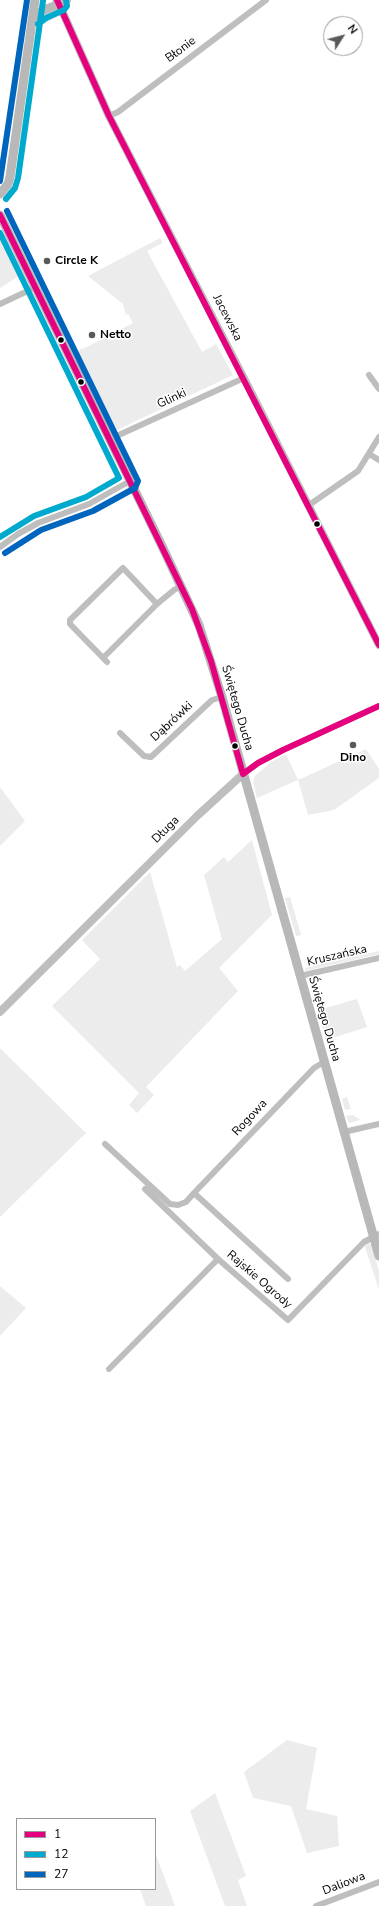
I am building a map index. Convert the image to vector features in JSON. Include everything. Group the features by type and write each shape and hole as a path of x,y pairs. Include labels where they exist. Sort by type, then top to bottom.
{"main road":[{"path":"0,194 8,184 10,178 35,0"},
{"path":"33,18 42,11 61,1"},
{"name":"Świętego Ducha","path":"0,215 36,286 181,586 198,626 222,697 344,1132 376,1235 379,1256"}],"street":[{"name":"Błonie","path":"108,116 118,112 266,0"},
{"name":"Jacewska","path":"61,1 108,116 244,378 379,646"},
{"path":"0,304 36,286"},
{"path":"369,375 379,389"},
{"name":"Glinki","path":"110,440 244,378"},
{"path":"308,504 358,471 379,437"},
{"path":"369,454 379,460"},
{"path":"0,547 18,534 38,523 89,504 130,481"},
{"path":"157,604 123,568 70,620 70,624 105,660 157,604 181,586"},
{"name":"Dąbrówki","path":"120,733 144,756 151,757 212,700 222,697"},
{"name":"Długa","path":"0,1012 197,816 243,774 258,763 283,750 379,706"},
{"name":"Kruszańska","path":"300,976 379,958"},
{"name":"Rogowa","path":"105,1144 170,1204 178,1205 186,1202 314,1068 324,1062"},
{"path":"344,1132 379,1124"},
{"name":"Rajskie Ogrody","path":"145,1189 218,1259 288,1320 364,1242 376,1235"},
{"path":"194,1193 288,1279"},
{"path":"110,1369 218,1259"},
{"name":"Daliowa","path":"316,1906 379,1882"}],"shaded area":[{"path":"52,12 59,16 40,26 36,25 40,18"},
{"path":"0,236 19,276 0,288"},
{"path":"160,238 163,243 147,251 202,352 216,344 233,375 117,430 111,427 101,412 85,371 74,356 82,348 83,349 133,323 128,314 126,315 123,304 88,276"},
{"path":"366,749 379,769 379,778 334,810 308,815 298,780"},
{"path":"286,754 298,780 257,798 253,782 255,776 271,762"},
{"path":"0,787 25,821 0,846"},
{"path":"252,840 272,915 219,968 238,991 146,1087 154,1095 137,1113 129,1105 139,1093 52,1006 100,959 82,940 150,872 177,967 180,965 185,971 222,939 204,875 224,857 228,862"},
{"path":"290,897 301,935 296,936 285,898"},
{"path":"379,951 379,954 305,971 305,968"},
{"path":"323,977 315,985 322,1009 357,999 367,1027 326,1040 310,980"},
{"path":"0,1048 86,1133 0,1217"},
{"path":"347,1097 351,1109 345,1110 342,1099"},
{"path":"353,1115 361,1120 349,1123 346,1116"},
{"path":"368,1242 372,1246 379,1271 379,1290 364,1244"},
{"path":"0,1286 26,1308 0,1336"},
{"path":"287,1740 317,1748 306,1809 337,1816 339,1846 307,1853 291,1806 253,1798 244,1772"},
{"path":"215,1793 246,1876 238,1880 247,1906 225,1906 190,1811"},
{"path":"156,1855 175,1906 146,1906 140,1890 156,1890"}],"transit line":[{"name":"27","path":"0,181 27,0"},
{"name":"1","path":"57,0 109,116 379,645"},
{"name":"12","path":"38,24 46,18 64,10 67,6 66,0"},
{"name":"12","path":"6,199 15,188 18,178 43,1"},
{"name":"27","path":"5,553 41,530 93,511 135,488 138,481 7,211"},
{"name":"1","path":"0,215 192,609 211,661 243,774"},
{"name":"12","path":"0,233 119,478 86,497 34,516 0,537"},
{"name":"1","path":"243,774 258,763 283,750 379,706"}],"place":[{"name":"Circle K","path":"47,261"},
{"name":"Netto","path":"92,335"},
{"name":"Dino","path":"353,745"}]}
